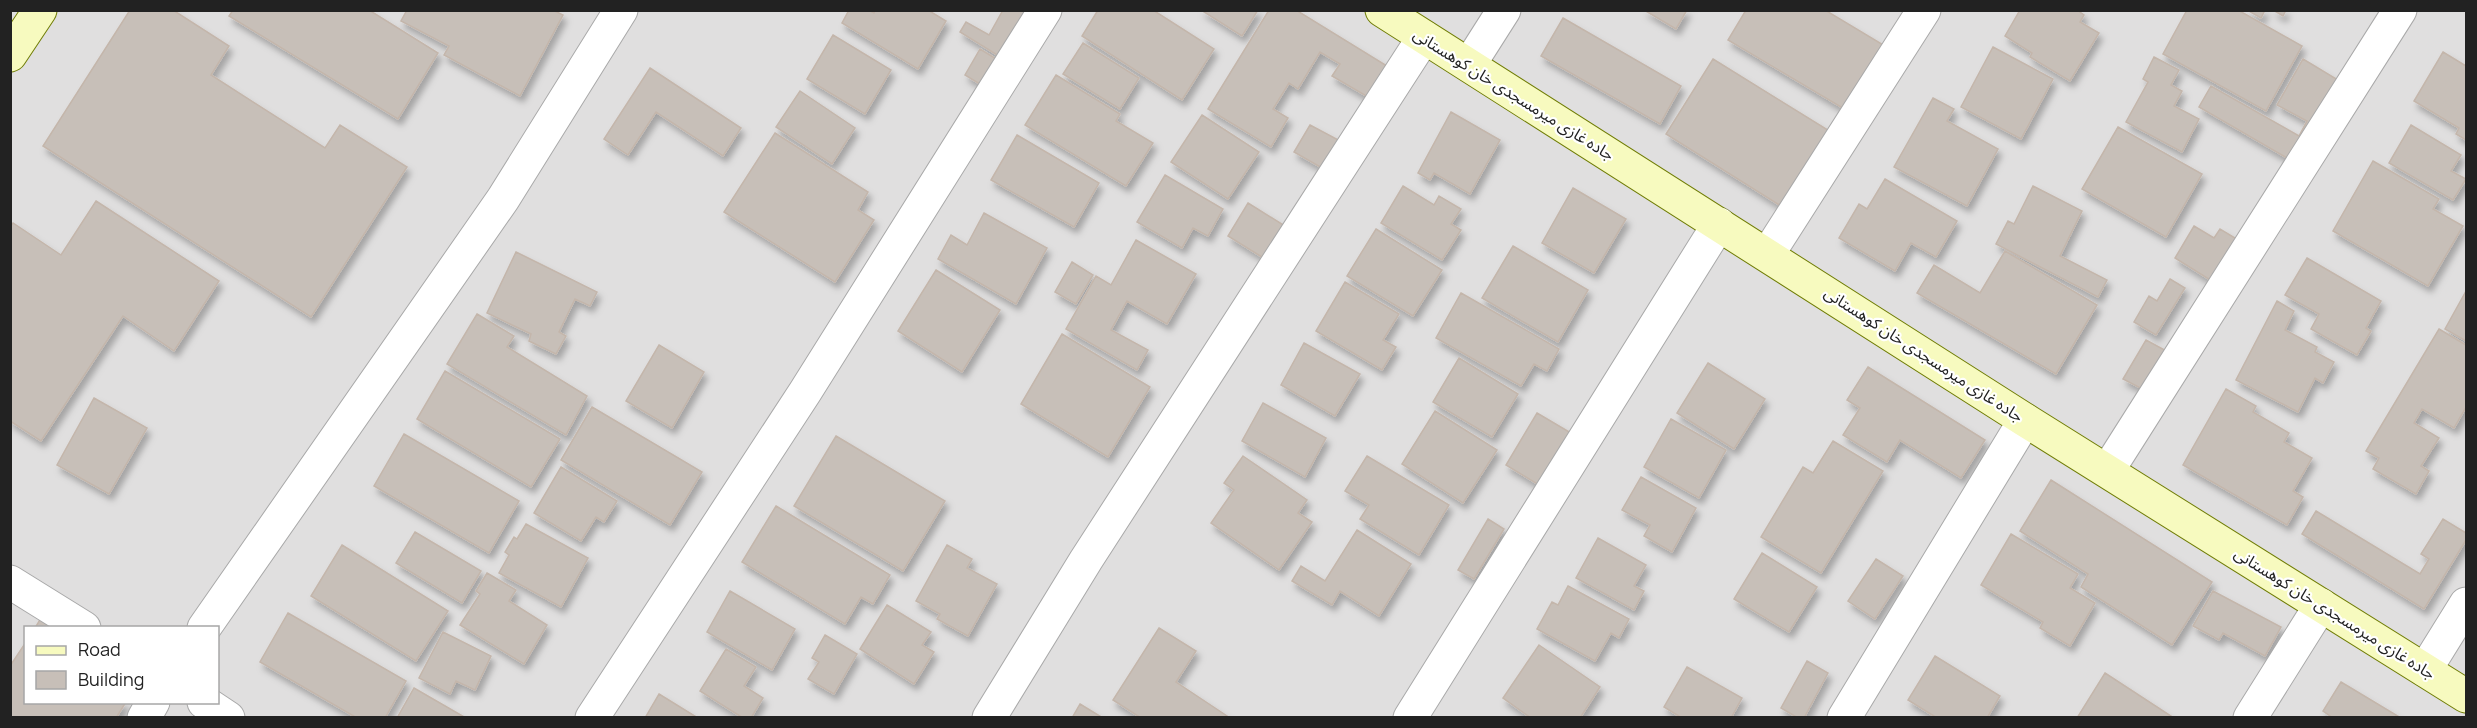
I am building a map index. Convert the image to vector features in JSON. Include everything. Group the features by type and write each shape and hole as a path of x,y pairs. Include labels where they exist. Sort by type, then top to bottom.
{"main road":[{"path":"10,56 40,10"},
{"name":"جاده غازی میرمسجدی خان کوهستانی","path":"1382,10 2025,420 2466,696"}],"street":[{"path":"205,626 503,199 621,10"},
{"path":"592,717 811,382 1045,10"},
{"path":"1469,65 1504,10"},
{"path":"1768,254 1924,10"},
{"path":"2108,470 2400,10"},
{"path":"989,717 1086,560 1424,37"},
{"path":"1410,717 1719,224"},
{"path":"1844,717 2025,420"},
{"path":"10,582 82,626"},
{"path":"2425,670 2466,604"},
{"path":"2250,717 2321,605"},
{"path":"144,717 152,704"},
{"path":"207,704 228,717"}],"shaded area":[{"path":"10,11 2466,11 2466,717 11,717"}],"building":[{"path":"130,10 173,10 229,46 211,75 325,148 340,125 407,167 311,317 43,146"},
{"path":"233,10 369,10 438,53 398,119 229,16"},
{"path":"407,10 553,10 563,15 520,96 444,55 449,46 401,21"},
{"path":"849,10 868,10 874,13 875,10 928,10 946,21 918,69 842,23"},
{"path":"1003,10 1030,10 1002,58 960,32 966,22 989,35"},
{"path":"1098,10 1153,10 1214,49 1182,100 1082,36"},
{"path":"1201,10 1258,10 1242,36"},
{"path":"1269,10 1296,10 1387,66 1368,97 1332,76 1340,64 1320,52 1298,89 1289,83 1273,109 1288,118 1271,147 1208,109"},
{"path":"1644,10 1687,10 1676,29"},
{"path":"1746,10 1825,10 1885,46 1846,110 1728,40"},
{"path":"2020,10 2077,10 2084,15 2080,22 2099,33 2070,81 2030,57 2032,53 2005,36"},
{"path":"2187,10 2238,10 2302,46 2266,111 2163,54"},
{"path":"2247,10 2265,10 2261,18"},
{"path":"2273,10 2286,10 2283,16"},
{"path":"1563,18 1681,86 1660,124 1541,56"},
{"path":"833,35 891,70 865,114 807,79"},
{"path":"1083,43 1139,78 1120,109 1063,74"},
{"path":"1993,47 2053,79 2021,139 1961,107"},
{"path":"980,49 998,60 983,86 965,75"},
{"path":"2443,52 2466,66 2466,140 2456,134 2459,128 2414,101"},
{"path":"2154,57 2179,70 2171,85 2182,91 2174,106 2199,119 2182,152 2126,122 2148,82 2143,79"},
{"path":"1713,59 1831,132 1784,208 1666,134"},
{"path":"2303,59 2338,80 2299,165 2199,107 2211,86 2299,136 2307,121 2277,105"},
{"path":"650,68 741,128 723,156 656,112 628,155 604,139"},
{"path":"1056,75 1120,114 1116,121 1153,143 1126,186 1025,125"},
{"path":"800,91 855,128 832,164 776,127"},
{"path":"1933,98 1954,109 1947,121 1998,149 1967,206 1894,167"},
{"path":"1451,112 1500,140 1470,194 1434,173 1430,180 1418,173"},
{"path":"1202,115 1259,152 1228,199 1171,162"},
{"path":"1310,125 1344,143 1329,172 1294,152"},
{"path":"2411,125 2461,155 2451,171 2466,179 2453,200 2389,163"},
{"path":"2118,127 2202,174 2166,237 2082,189"},
{"path":"775,133 868,192 858,210 874,220 835,282 724,212"},
{"path":"1017,135 1099,183 1074,227 991,180"},
{"path":"2373,161 2439,199 2433,209 2463,226 2428,286 2333,231"},
{"path":"1165,175 1223,209 1208,236 1193,228 1182,248 1137,222"},
{"path":"1885,179 1957,221 1936,257 1911,243 1895,271 1839,238 1859,204 1867,209"},
{"path":"1403,186 1434,205 1439,196 1461,209 1451,224 1461,230 1442,260 1381,223"},
{"path":"2033,186 2082,211 2060,256 2107,280 2098,297 1996,244 2008,221 2014,224"},
{"path":"1573,188 1626,219 1594,273 1542,243"},
{"path":"96,201 219,281 174,351 123,316 41,441 10,421 10,227 13,223 61,255"},
{"path":"1248,203 1285,226 1265,259 1228,236"},
{"path":"984,213 1047,248 1016,304 938,259 951,235 967,245"},
{"path":"2194,226 2214,238 2220,229 2240,241 2215,283 2175,258"},
{"path":"1376,229 1442,270 1413,316 1347,276"},
{"path":"1136,240 1196,274 1167,324 1127,301 1111,330 1148,350 1137,370 1066,329 1096,276 1111,285"},
{"path":"1513,246 1588,290 1558,342 1482,298"},
{"path":"2005,251 2097,305 2056,374 1917,293 1934,265 1980,293"},
{"path":"516,252 597,292 590,306 575,299 559,332 566,336 556,354 529,341 531,334 487,313"},
{"path":"2307,258 2381,301 2366,328 2371,331 2357,355 2311,329 2319,314 2285,295"},
{"path":"1072,262 1093,275 1076,304 1055,292"},
{"path":"936,270 1000,310 962,372 898,331"},
{"path":"2170,279 2185,288 2156,335 2134,322 2149,296 2157,301"},
{"path":"1345,282 1399,314 1383,340 1396,347 1382,370 1316,331"},
{"path":"2466,291 2466,341 2445,329"},
{"path":"1461,293 1559,349 1547,371 1534,364 1521,386 1436,338"},
{"path":"2277,301 2294,311 2285,330 2317,347 2315,352 2334,362 2323,383 2315,378 2298,412 2236,380"},
{"path":"477,314 514,336 507,347 587,396 566,435 447,364"},
{"path":"2439,329 2466,345 2466,407 2454,428 2422,409 2414,423 2439,438 2421,466 2429,471 2416,494 2373,469 2379,458 2366,451"},
{"path":"1062,334 1150,387 1108,457 1021,404"},
{"path":"2146,340 2172,354 2150,393 2123,379"},
{"path":"1304,343 1360,374 1335,416 1281,385"},
{"path":"659,345 704,372 672,428 626,401"},
{"path":"1459,358 1518,394 1492,437 1433,402"},
{"path":"1708,363 1765,399 1734,449 1677,413"},
{"path":"1868,367 1985,440 1961,478 1900,440 1887,462 1843,435 1860,408 1847,400"},
{"path":"445,371 560,439 531,487 417,419"},
{"path":"2226,389 2256,406 2253,412 2289,433 2284,442 2312,458 2293,491 2303,497 2287,525 2183,465"},
{"path":"94,398 147,428 109,494 57,465"},
{"path":"1263,403 1326,438 1305,477 1242,441"},
{"path":"592,407 702,472 670,525 561,460"},
{"path":"1435,411 1497,450 1463,503 1402,464"},
{"path":"1537,413 1571,433 1539,485 1506,465"},
{"path":"1671,419 1726,450 1699,498 1644,467"},
{"path":"404,434 519,501 489,553 374,486"},
{"path":"836,436 945,501 903,571 794,506"},
{"path":"1833,441 1883,471 1821,573 1761,537 1803,467 1813,473"},
{"path":"1243,456 1307,500 1298,513 1312,522 1279,570 1211,523 1234,490 1224,483"},
{"path":"1367,456 1449,505 1419,555 1360,519 1369,505 1345,491"},
{"path":"561,467 617,501 604,522 596,517 581,541 534,513"},
{"path":"1641,477 1696,508 1672,552 1644,536 1650,525 1622,510"},
{"path":"2051,480 2212,582 2172,645 2081,587 2088,574 2020,531"},
{"path":"776,506 890,575 873,604 861,597 845,624 742,562"},
{"path":"2316,511 2420,574 2429,559 2421,554 2443,519 2466,533 2466,540 2424,609 2302,534"},
{"path":"1488,519 1504,529 1474,579 1458,570"},
{"path":"526,524 588,558 561,607 499,573 509,555 505,552 514,537 517,539"},
{"path":"1357,530 1411,564 1379,616 1340,591 1332,605 1292,581 1301,566 1325,581"},
{"path":"415,532 481,571 462,603 396,563"},
{"path":"2011,534 2078,574 2070,588 2095,603 2070,646 2040,628 2043,622 1981,585"},
{"path":"1598,538 1646,565 1634,586 1644,591 1634,610 1576,578"},
{"path":"342,545 448,611 416,661 311,596"},
{"path":"947,545 972,559 967,568 997,584 968,636 937,619 940,614 916,601"},
{"path":"1762,553 1817,587 1789,632 1734,599"},
{"path":"1876,559 1903,576 1875,619 1848,601"},
{"path":"487,573 516,590 509,601 547,625 524,664 460,625 480,594 476,591"},
{"path":"1568,586 1629,619 1619,638 1611,633 1595,661 1537,629 1552,602 1558,605"},
{"path":"730,591 795,629 772,670 707,632"},
{"path":"2213,591 2281,627 2265,656 2223,633 2219,640 2193,626"},
{"path":"887,605 931,632 922,645 934,652 914,684 860,649"},
{"path":"44,613 64,626 36,626"},
{"path":"288,613 406,681 385,718 357,718 260,662"},
{"path":"1159,628 1196,651 1176,682 1230,718 1141,718 1113,700"},
{"path":"443,632 491,656 475,690 456,681 450,694 419,678"},
{"path":"825,635 857,654 834,694 808,679 819,662 812,658"},
{"path":"24,645 24,704 125,704 116,718 10,718 10,666"},
{"path":"1539,645 1600,687 1580,718 1531,718 1503,698"},
{"path":"726,649 756,667 744,686 763,698 751,718 743,718 700,691"},
{"path":"1935,656 2000,696 1987,718 1937,718 1908,700"},
{"path":"1807,661 1828,673 1804,718 1798,718 1781,708"},
{"path":"1687,667 1742,698 1731,718 1682,718 1664,707"},
{"path":"2105,673 2174,718 2077,718"},
{"path":"2341,682 2401,718 2333,718 2323,711"},
{"path":"414,688 466,718 397,718"},
{"path":"659,694 698,718 645,718"},
{"path":"1080,704 1103,718 1072,718"}]}
